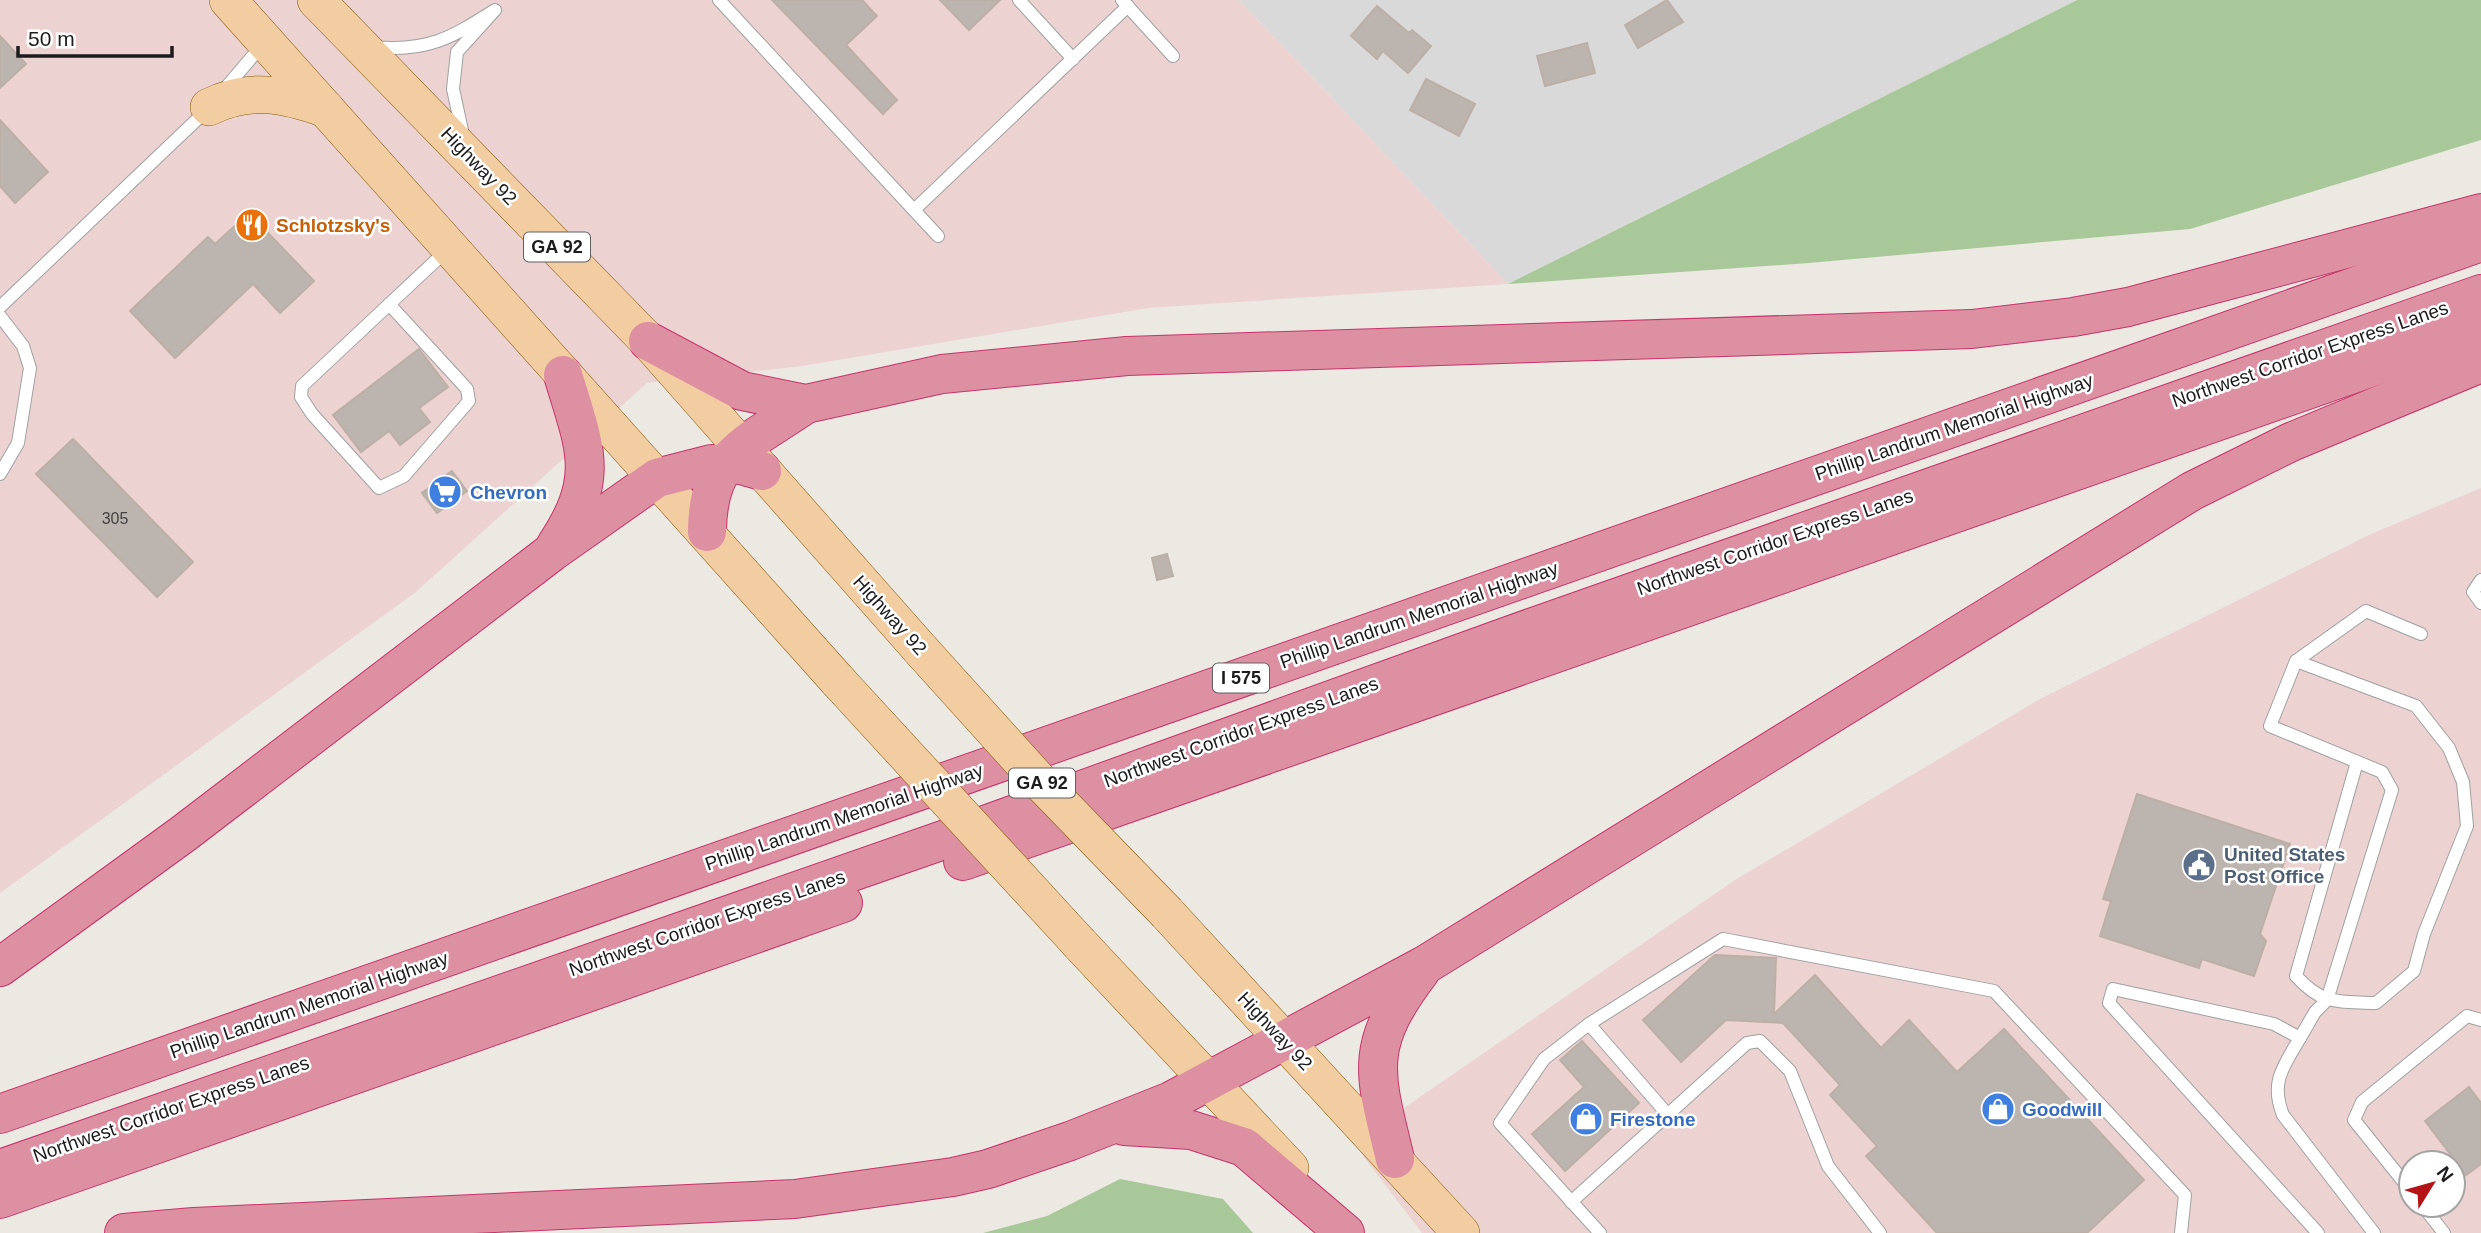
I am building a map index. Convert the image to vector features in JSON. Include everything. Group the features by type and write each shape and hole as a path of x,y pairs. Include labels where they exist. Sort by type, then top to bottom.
{"highway":[{"path":"648,341 741,391 806,404 942,374 1116,356 1884,333 2019,325 2128,307 2481,213"},
{"name":"Phillip Landrum Memorial Highway","path":"0,1114 2481,242"},
{"name":"Northwest Corridor Express Lanes","path":"0,1169 949,838 1497,639 2481,294"},
{"path":"0,1199 2481,329"},
{"path":"124,1233 834,1195 988,1169 1111,1126 1171,1101 1207,1079 1425,965 2192,491 2291,442 2481,363"},
{"path":"552,552 574,519 586,480 581,436 563,376"},
{"path":"707,532 707,505 713,482 806,404"},
{"path":"0,967 183,834 552,552 657,478 685,468 742,460"},
{"path":"1395,1159 1377,1083 1378,1046 1394,1007 1425,965"},
{"path":"1111,1126 1191,1130 1244,1147 1348,1233"}],"main road":[{"path":"228,0 839,682 1348,1233"},
{"name":"Highway 92","path":"316,0 648,341 742,460 921,650 1042,784 1167,913 1461,1233"},
{"path":"209,107 237,95 265,93 285,96 326,109"}],"lane":[{"path":"719,0 938,236"},
{"path":"1019,0 1073,59"},
{"path":"914,210 1073,59 1125,3 1173,56"},
{"path":"361,46 390,49 447,41 495,10 457,52 453,89 467,153"},
{"path":"0,307 209,107 266,41"},
{"path":"389,304 467,389 469,401 404,476 379,488 312,414 301,397 302,386 389,304 449,248"},
{"path":"0,316 23,346 30,368 18,443 0,474"},
{"path":"2481,580 2473,592 2481,603"},
{"path":"2374,1233 2283,1115 2276,1098 2282,1067 2315,1012 2327,1000 2392,790 2382,772 2270,726 2295,661 2366,611 2421,634"},
{"path":"2295,661 2416,706 2449,748 2463,782 2467,826 2424,934 2414,971 2376,1003 2327,1000 2312,994 2296,976 2357,762"},
{"path":"1600,1233 1500,1123 1544,1059 1589,1024 1723,939 1994,991 2185,1195 2181,1233"},
{"path":"2300,1038 2274,1024 2113,989 2109,996 2109,1003 2318,1233"},
{"path":"2397,1174 2354,1120 2362,1102 2468,1016 2481,1020"},
{"path":"1589,1024 1668,1115"},
{"path":"1571,1202 1747,1043 1760,1041 1790,1071 1828,1166 1880,1233"},
{"path":"2433,1219 2444,1233"}],"shaded area":[{"path":"0,0 1239,0 1508,284 1148,308 802,366 647,383 416,592 0,893"},
{"path":"1239,0 2077,0 1508,284"},
{"path":"2481,488 2481,1233 1422,1233 1363,1156 1385,1121 1735,880 2040,699 2371,534"}],"green space":[{"path":"2077,0 2481,0 2481,140 2190,229 1809,263 1508,284"},
{"path":"1120,1179 1223,1199 1253,1233 983,1233 1047,1216"}],"building":[{"path":"772,0 862,0 877,16 846,45 897,100 883,114"},
{"path":"940,0 1000,0 969,30"},
{"path":"1667,0 1683,22 1638,48 1625,25"},
{"path":"1377,6 1409,33 1412,30 1431,46 1408,73 1383,51 1377,59 1351,36"},
{"path":"0,36 26,64 0,88"},
{"path":"1587,43 1595,73 1545,86 1537,56"},
{"path":"1426,79 1475,104 1459,136 1410,110"},
{"path":"0,120 48,172 15,203 0,186"},
{"path":"249,213 314,281 280,313 253,284 175,358 130,311 208,237 215,244"},
{"path":"419,349 448,387 419,408 430,422 400,445 389,431 361,452 333,415"},
{"path":"73,439 193,562 157,597 36,474"},
{"path":"452,471 467,491 437,513 422,493"},
{"path":"1167,554 1173,576 1157,580 1152,558"},
{"name":"United States Post Office","path":"2137,794 2290,844 2260,934 2266,941 2254,976 2202,959 2199,968 2100,936 2111,901 2103,899"},
{"name":"Goodwill","path":"1715,955 1776,958 1774,1014 1815,975 1881,1048 1909,1020 1957,1072 2004,1029 2144,1180 2087,1233 1937,1233 1866,1156 1877,1146 1830,1095 1840,1085 1783,1023 1726,1020 1681,1062 1643,1020"},
{"name":"Firestone","path":"1582,1041 1639,1103 1565,1171 1532,1134 1584,1087 1560,1060"},
{"path":"2469,1087 2481,1103 2481,1164 2467,1174 2467,1149 2446,1149 2425,1121"}],"place":[{"name":"Schlotzsky's","path":"252,225"},
{"name":"Chevron","path":"445,492"},
{"name":"United States Post Office","path":"2199,865"},
{"name":"Goodwill","path":"1998,1109"},
{"name":"Firestone","path":"1586,1119"}]}
